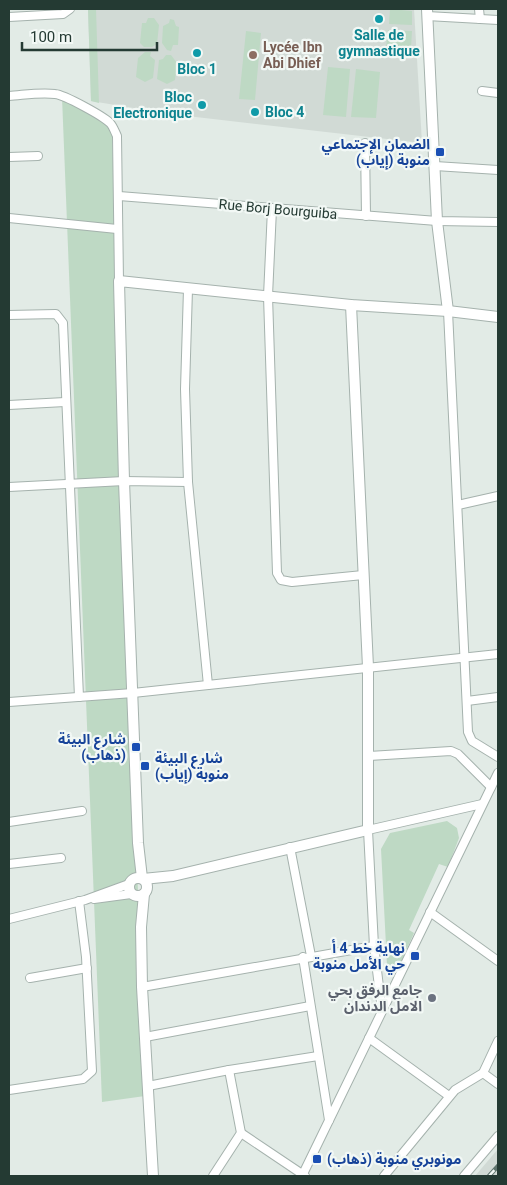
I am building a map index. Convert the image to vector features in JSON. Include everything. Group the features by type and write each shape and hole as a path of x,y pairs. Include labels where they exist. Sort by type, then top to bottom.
{"street":[{"path":"9,17 63,14 70,9"},
{"path":"479,9 480,19"},
{"path":"498,20 427,12 437,221 448,311 458,504 463,656 469,737 498,757"},
{"path":"482,91 498,93"},
{"path":"9,96 56,94 69,98 104,118 112,125 117,136 117,230 124,481 133,693 138,887 153,1176"},
{"path":"365,143 366,216"},
{"path":"9,158 38,156"},
{"path":"434,166 498,170"},
{"name":"Rue Borj Bourguiba","path":"118,196 437,221 498,222"},
{"path":"272,209 268,296 279,578 292,582 363,576"},
{"path":"9,218 117,230"},
{"path":"119,281 351,305 448,311 498,317"},
{"path":"188,289 186,389 188,482 208,685"},
{"path":"351,305 368,667 368,830 374,946 382,1012"},
{"path":"9,315 52,314 61,319 79,697"},
{"path":"9,405 65,402"},
{"path":"9,487 124,481 188,482"},
{"path":"458,504 498,496"},
{"path":"9,702 133,693 463,656 498,654"},
{"path":"466,700 498,697"},
{"path":"369,756 451,751 458,754 490,787"},
{"path":"241,1133 303,1176 498,773"},
{"path":"9,919 290,847 482,804"},
{"path":"9,822 82,811"},
{"path":"290,847 307,956 310,1006 329,1120"},
{"path":"9,864 61,858"},
{"path":"9,1090 83,1079 88,1077 92,1071 82,900"},
{"path":"430,912 498,960"},
{"path":"142,987 307,956 374,946"},
{"path":"30,978 87,968"},
{"path":"145,1037 310,1006"},
{"path":"369,1038 448,1096"},
{"path":"384,1176 448,1096 463,1083 483,1073 498,1041"},
{"path":"148,1086 229,1070 318,1056"},
{"path":"213,1176 241,1133 229,1070"},
{"path":"483,1073 498,1084"},
{"path":"464,1176 498,1136"}],"shaded area":[{"name":"Lycée Ibn Abi Dhief","path":"88,9 414,9 422,143 170,114 91,101"},
{"path":"498,1149 498,1176 475,1176"}],"green space":[{"path":"88,9 96,9 99,103 91,101"},
{"path":"390,9 412,11 412,25 389,24"},
{"path":"148,18 154,18 159,25 157,44 152,47 144,47 140,43 142,23 146,23"},
{"path":"170,19 174,20 176,26 179,27 178,45 173,45 171,51 167,50 162,43 163,26 169,23"},
{"path":"388,30 412,31 411,48 386,47"},
{"path":"246,31 261,33 255,100 239,99"},
{"path":"145,52 151,52 150,56 155,60 153,78 145,82 136,77 138,58"},
{"path":"166,55 171,55 177,63 175,80 167,84 157,79 159,60 163,59"},
{"path":"328,67 350,69 346,117 323,115"},
{"path":"356,69 380,72 376,118 351,117"},
{"path":"62,97 107,125 112,134 145,1096 102,1102"},
{"path":"447,821 457,828 459,838 448,867 439,864 409,930 414,933 399,966 387,965 381,849 390,833"}],"railway":[{"path":"489,1176 498,1166"}],"place":[{"name":"Salle de gymnastique","path":"379,19"},
{"name":"Bloc 1","path":"197,53"},
{"name":"Lycée Ibn Abi Dhief","path":"253,55"},
{"name":"Bloc Electronique","path":"202,105"},
{"name":"Bloc 4","path":"255,112"},
{"name":"الضمان الإجتماعي منوبة (إياب)","path":"440,152"},
{"name":"شارع البيئة (ذهاب)","path":"136,747"},
{"name":"شارع البيئة منوبة (إياب)","path":"145,766"},
{"name":"نهاية خط 4 أ حي الأمل منوبة","path":"415,956"},
{"name":"جامع الرفق بحي الامل الدندان","path":"432,998"},
{"name":"مونوبري منوبة (ذهاب)","path":"317,1159"}]}
